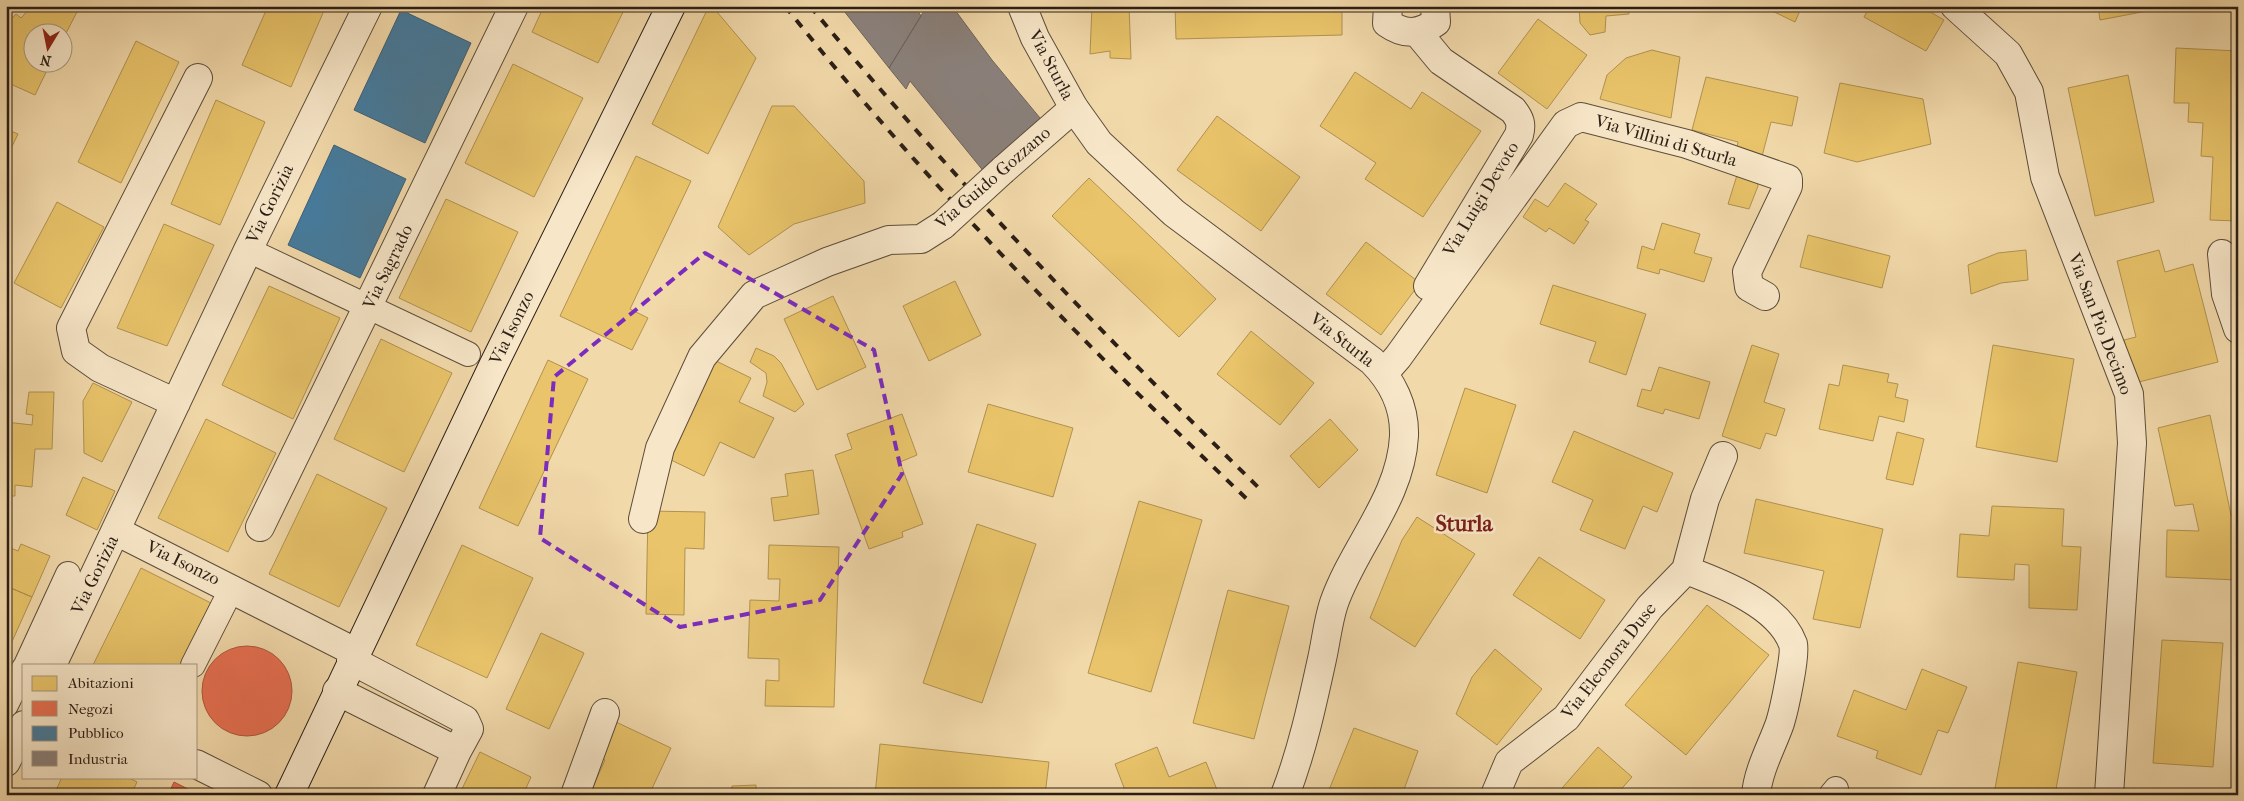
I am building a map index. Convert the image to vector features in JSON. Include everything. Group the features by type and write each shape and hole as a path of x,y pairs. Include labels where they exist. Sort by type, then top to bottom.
{"street":[{"name":"Via Gorizia","path":"52,664 248,250 368,6"},
{"name":"Via Sagrado","path":"260,528 514,6"},
{"name":"Via Isonzo","path":"289,795 353,656 671,6"},
{"name":"Via Sturla","path":"1022,6 1035,38 1074,108 1099,143 1174,213 1378,367 1395,393 1402,413 1404,435 1400,462 1391,490 1358,551 1334,604 1309,719 1285,795"},
{"path":"1388,6 1387,23 1406,33 1427,29 1436,22 1434,6"},
{"name":"Via San Pio Decimo","path":"1956,6 2008,54 2029,92 2045,178 2129,394 2132,443 2109,795"},
{"name":"Via Luigi Devoto","path":"1378,367 1397,331 1443,264 1519,135 1521,127 1519,119 1513,110 1441,61 1417,32"},
{"path":"176,403 100,368 76,351 71,328 198,78"},
{"name":"Via Guido Gozzano","path":"643,519 660,448 702,357 754,295 827,262 889,240 921,239 943,225 1074,108"},
{"name":"Via Villini di Sturla","path":"1378,367 1398,357 1566,124 1581,117 1687,144 1788,178 1788,186 1747,272 1749,287 1765,296"},
{"path":"248,250 468,354"},
{"path":"2222,254 2226,294 2238,330"},
{"name":"Via Eleonora Duse","path":"1495,795 1509,762 1566,718 1650,607 1686,570 1705,499 1723,456"},
{"name":"Via Isonzo","path":"116,531 232,588 353,656"},
{"path":"1686,570 1722,584 1761,606 1784,628 1794,645 1790,675 1780,721 1757,783 1756,795"},
{"path":"26,664 68,574"},
{"path":"194,664 232,588"},
{"path":"353,656 465,720 469,729 437,795"},
{"path":"6,705 22,672"},
{"path":"337,692 457,751"},
{"path":"575,795 605,713"},
{"path":"6,762 22,729"},
{"path":"198,765 258,795"}],"highlighted area":[{"path":"705,253 874,350 902,474 820,600 680,627 540,538 554,377"}],"building: Abitazioni":[{"path":"32,6 80,6 72,22 22,22 22,72 46,72 35,95 6,82 6,25 16,14 21,18"},
{"path":"268,6 326,6 291,87 242,65"},
{"path":"544,6 626,6 598,63 532,32"},
{"path":"709,6 712,6 756,58 708,154 652,124"},
{"path":"1092,6 1129,6 1131,59 1110,58 1110,51 1090,54"},
{"path":"1175,6 1342,6 1342,35 1176,39"},
{"path":"1579,6 1628,6 1629,14 1606,16 1605,32 1590,35 1580,23"},
{"path":"1762,6 1802,6 1795,22"},
{"path":"1870,6 1920,6 1944,20 1926,51 1864,17"},
{"path":"2098,6 2173,6 2100,20"},
{"path":"1538,19 1587,55 1547,109 1498,73"},
{"path":"136,41 179,62 121,183 78,162"},
{"path":"2176,48 2238,51 2238,221 2210,220 2213,157 2201,156 2203,123 2188,122 2189,103 2174,103"},
{"path":"1652,50 1680,57 1671,118 1600,99 1607,75 1626,58"},
{"path":"513,64 583,98 534,197 465,163"},
{"path":"1355,72 1411,109 1422,92 1481,131 1423,217 1365,179 1376,163 1320,126"},
{"path":"2128,75 2154,202 2095,216 2068,88"},
{"path":"1706,77 1798,97 1792,126 1771,122 1760,164 1735,158 1738,142 1692,130"},
{"path":"1840,83 1923,99 1931,144 1857,162 1824,153"},
{"path":"216,100 265,122 220,225 171,204"},
{"path":"772,106 794,106 864,181 865,203 794,224 749,255 718,227"},
{"path":"1217,116 1300,177 1261,231 1177,170"},
{"path":"6,129 18,134 6,159"},
{"path":"636,156 691,181 630,309 648,318 632,350 560,316"},
{"path":"1738,172 1757,180 1758,186 1749,209 1728,204"},
{"path":"1089,178 1216,299 1179,337 1052,216"},
{"path":"1565,183 1597,204 1585,220 1589,222 1574,244 1549,228 1546,232 1523,217 1535,199 1548,207"},
{"path":"446,199 518,232 471,332 399,298"},
{"path":"57,202 104,227 61,308 14,283"},
{"path":"1662,223 1700,234 1694,253 1712,258 1704,282 1660,269 1659,274 1637,268 1642,246 1654,250"},
{"path":"164,224 214,245 167,346 117,328"},
{"path":"1808,235 1890,256 1882,288 1800,267"},
{"path":"1366,242 1420,283 1381,335 1326,294"},
{"path":"2026,250 2028,280 2001,283 1971,294 1968,265 1998,253"},
{"path":"2159,250 2165,272 2193,264 2218,362 2135,383 2124,340 2136,337 2117,261"},
{"path":"955,281 981,335 929,361 903,306"},
{"path":"1553,285 1646,314 1626,375 1589,362 1596,342 1540,324"},
{"path":"269,286 340,318 293,419 222,385"},
{"path":"833,296 866,367 817,390 784,319"},
{"path":"1251,331 1314,383 1280,425 1217,374"},
{"path":"381,339 452,373 404,472 334,439"},
{"path":"1752,345 1779,354 1764,402 1785,409 1776,436 1766,433 1760,449 1722,436"},
{"path":"1993,345 2074,359 2057,462 1976,447"},
{"path":"756,348 774,356 781,363 804,404 795,412 763,396 767,382 766,373 750,362"},
{"path":"548,360 588,379 518,526 479,508"},
{"path":"714,360 751,378 739,402 774,418 754,458 720,442 704,476 667,458"},
{"path":"1843,365 1889,374 1887,382 1898,384 1895,397 1908,400 1904,422 1879,416 1873,441 1819,429 1829,384 1839,386"},
{"path":"1659,367 1710,382 1699,419 1665,409 1663,414 1637,406 1642,389 1651,391"},
{"path":"93,383 132,402 102,462 84,453 83,401"},
{"path":"1465,388 1516,405 1487,493 1436,475"},
{"path":"29,392 54,392 52,449 35,449 32,487 15,485 15,496 6,496 6,422 32,425 33,415 26,414"},
{"path":"988,404 1073,428 1053,497 968,472"},
{"path":"902,414 917,455 900,462 923,524 902,532 903,537 869,549 835,455 852,449 847,434"},
{"path":"2210,415 2231,515 2238,516 2238,580 2166,577 2167,530 2199,531 2193,504 2175,506 2158,428"},
{"path":"206,419 276,453 228,552 158,518"},
{"path":"1330,419 1358,450 1319,488 1290,456"},
{"path":"1574,431 1673,473 1657,512 1643,506 1625,549 1580,530 1593,500 1552,482"},
{"path":"1897,432 1924,439 1913,485 1886,479"},
{"path":"813,470 819,514 774,521 771,498 788,496 785,474"},
{"path":"317,474 387,508 339,607 269,574"},
{"path":"83,477 115,491 97,530 66,515"},
{"path":"1756,499 1883,529 1860,628 1813,619 1824,571 1744,553"},
{"path":"1139,501 1202,520 1151,692 1088,673"},
{"path":"1992,506 2064,509 2062,546 2081,547 2077,610 2029,608 2029,565 2015,564 2014,580 1957,577 1960,534 1989,536"},
{"path":"648,511 705,512 704,549 685,548 684,615 646,614"},
{"path":"1417,517 1475,554 1415,647 1370,618 1402,540"},
{"path":"977,524 1036,544 982,703 923,683"},
{"path":"21,544 50,556 32,597 6,586 6,546 18,551"},
{"path":"462,545 533,578 487,678 416,645"},
{"path":"769,545 839,547 834,707 765,706 766,680 779,681 779,659 748,658 750,600 779,601 780,579 768,579"},
{"path":"1539,557 1605,600 1580,639 1513,595"},
{"path":"141,568 211,603 180,664 93,664"},
{"path":"6,586 32,597 6,655"},
{"path":"1228,590 1289,606 1254,739 1193,723"},
{"path":"1707,605 1769,655 1686,755 1625,705"},
{"path":"541,633 584,653 549,729 506,709"},
{"path":"2162,640 2223,643 2213,767 2153,763"},
{"path":"1495,649 1542,689 1497,745 1456,714 1472,677"},
{"path":"2018,662 2077,672 2055,795 1994,794"},
{"path":"1922,669 1967,687 1948,733 1938,730 1921,775 1876,758 1878,751 1837,736 1854,690 1906,710"},
{"path":"616,722 671,748 649,795 599,795 601,792 592,789 605,760 599,756"},
{"path":"1354,728 1418,751 1402,795 1327,795"},
{"path":"880,744 1049,762 1045,795 875,795"},
{"path":"1157,747 1169,777 1206,762 1219,795 1122,795 1126,793 1115,764"},
{"path":"1598,747 1632,777 1616,795 1556,795"},
{"path":"480,752 531,777 523,795 459,795"},
{"path":"62,778 129,778 137,782 131,795 54,795"},
{"path":"756,785 756,795 731,795 732,786"}],"building: Negozi":[{"path":"247,646 264,650 279,659 288,674 292,691 288,708 279,723 264,732 247,736 230,732 215,723 206,708 202,691 206,674 215,659 230,650"},
{"path":"174,782 200,795 168,795"}],"building: Pubblico":[{"path":"401,10 471,43 425,143 354,110"},
{"path":"334,145 406,179 360,278 288,245"}],"building: Industria":[{"path":"840,6 918,6 916,8 921,16 889,68"},
{"path":"927,6 952,6 992,60 1045,124 985,173 910,81 906,89 889,68"}],"railway":[{"path":"785,6 894,137 1009,262 1128,384 1250,502"},
{"path":"810,6 972,193 1142,372 1259,488"}],"district":[{"name":"Sturla","path":"1464,524"}]}
